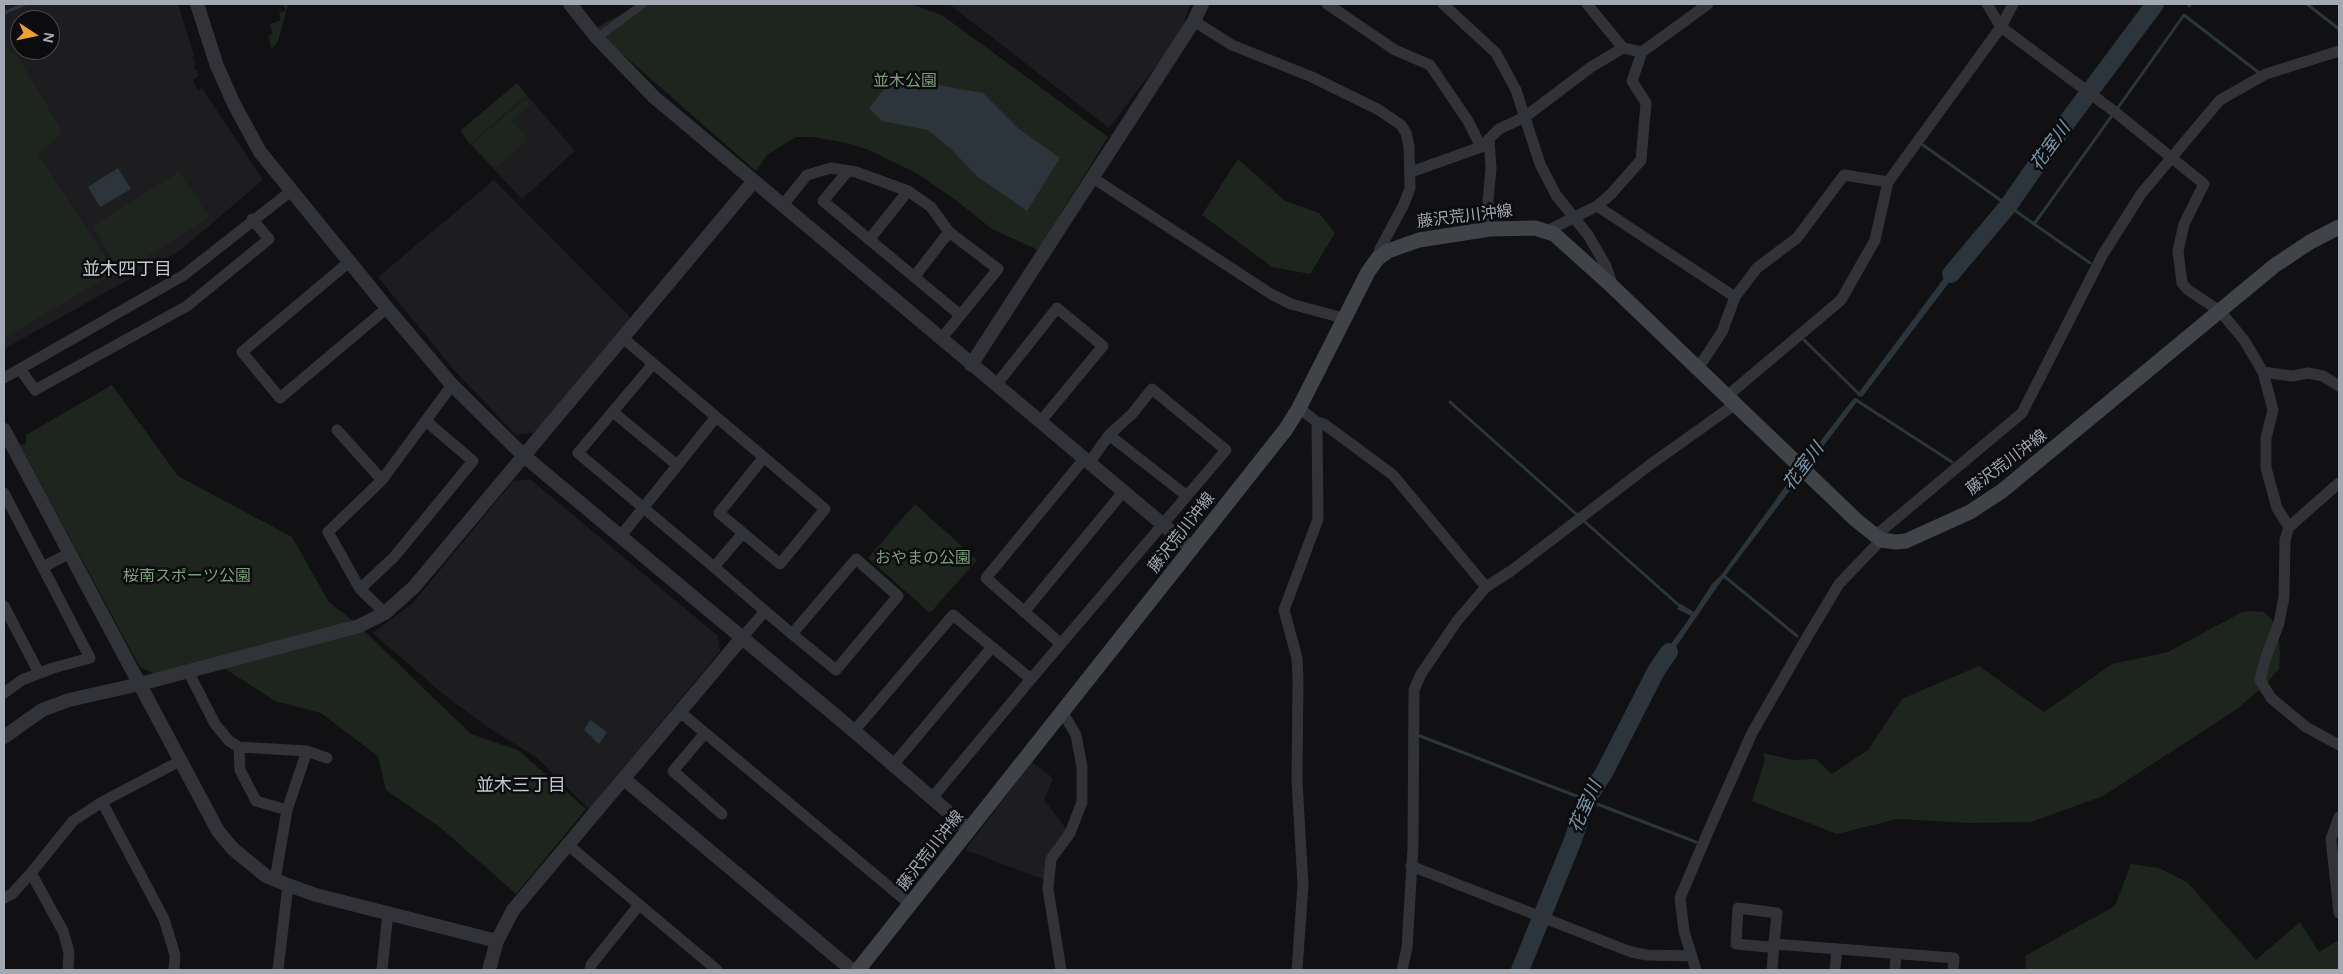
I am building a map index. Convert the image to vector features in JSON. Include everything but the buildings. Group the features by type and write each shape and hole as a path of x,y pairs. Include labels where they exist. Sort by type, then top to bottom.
{"main road":[{"name":"藤沢荒川沖線","path":"858,970 1286,429 1299,408 1368,272 1378,258 1388,251 1407,243 1490,230 1522,227 1554,234 1614,288 1819,486 1878,538 1906,541 1984,504 2060,445 2274,266 2310,242 2339,227"}],"street":[{"path":"197,4 217,66 234,104 256,145 291,191 452,385 524,456 741,639 854,731 968,830"},
{"path":"570,4 597,38 654,97 1192,549"},
{"path":"597,38 643,4"},
{"path":"971,365 1194,21 1202,4"},
{"path":"1328,4 1395,50 1430,65 1485,143 1491,168 1488,201 1490,230"},
{"path":"1443,4 1496,53 1516,90 1540,164 1556,195 1588,235 1606,266 1614,288"},
{"path":"1587,4 1623,48 1642,52"},
{"path":"1545,232 1597,206 1611,194 1641,160 1646,103 1632,80 1642,52 1708,4"},
{"path":"1987,4 2001,27 2115,112 2170,159 2204,184 2184,224 2178,251 2182,283 2188,290 2220,310 2244,340 2263,372 2273,410 2266,438 2266,468 2277,508 2288,527"},
{"path":"1402,970 1407,948 1411,866 1414,690 1421,674 1438,647 1486,587 1730,401 1841,300 1876,240 1888,182 2001,27 2013,4"},
{"path":"1194,21 1232,45 1312,77 1400,125 1406,134 1411,172 1410,188 1404,204 1380,249 1378,258"},
{"path":"1411,172 1485,143 1499,129 1525,118 1591,67 1623,48"},
{"path":"1696,970 1684,931 1680,898 1752,733 1839,584 1878,538 2022,413 2103,254 2141,194 2220,100 2266,74 2339,51"},
{"path":"782,206 807,176 831,168 848,171 908,191 931,208 949,232 998,269 941,339"},
{"path":"848,171 823,201 960,315"},
{"path":"1697,370 1722,332 1735,297 1758,268 1796,238 1844,175 1888,182"},
{"path":"1093,178 1271,294 1290,304 1343,318"},
{"path":"4,737 42,710 69,700 140,684 359,626 385,613 414,588 753,182"},
{"path":"4,378 184,275 252,219 291,191"},
{"path":"869,240 908,191"},
{"path":"1597,206 1735,297"},
{"path":"20,369 35,390 187,306 269,240 252,219"},
{"path":"914,277 949,232"},
{"path":"349,262 242,352 280,398 387,308"},
{"path":"996,385 1057,308 1103,346 1040,422"},
{"path":"623,338 653,364 764,457 825,509 780,564 719,513 764,457"},
{"path":"653,364 578,453 792,634 836,670 898,596 856,559 792,634"},
{"path":"2263,372 2292,376 2308,373 2323,376 2339,386"},
{"path":"385,613 360,590 328,532 382,480 452,385"},
{"path":"932,798 1226,450 1152,389 1132,414 1109,435 1086,461 986,578 1061,644"},
{"path":"1299,408 1393,475 1486,587"},
{"path":"613,412 677,465"},
{"path":"620,537 716,417"},
{"path":"360,590 394,557 474,461 426,421"},
{"path":"1297,970 1303,885 1297,781 1298,680 1296,658 1284,610 1318,519 1317,422"},
{"path":"4,430 218,830 228,842 249,863 288,886 316,895 497,941"},
{"path":"337,430 382,480"},
{"path":"1109,435 1187,496"},
{"path":"2339,483 2288,527 2285,540 2284,596 2280,623 2265,660 2260,680 2271,698 2306,727 2339,745"},
{"path":"1024,612 1123,492"},
{"path":"4,493 90,658 39,673 22,680 4,693"},
{"path":"714,568 742,534"},
{"path":"43,567 70,553"},
{"path":"5,611 39,673"},
{"path":"489,970 497,941 513,910 765,611"},
{"path":"854,731 953,615 1032,679"},
{"path":"893,765 992,647"},
{"path":"188,671 215,724 230,741 239,747 307,751 327,758"},
{"path":"680,712 910,905"},
{"path":"1061,970 1048,889 1051,859 1070,833 1082,802 1082,766 1076,735 1063,713"},
{"path":"705,734 673,771 722,814"},
{"path":"239,747 240,770 256,801 286,810"},
{"path":"275,880 286,810 307,751"},
{"path":"4,898 12,894 31,873 73,821 102,802 180,760"},
{"path":"624,779 852,970"},
{"path":"102,802 164,919 175,955 174,970"},
{"path":"2339,817 2331,839 2339,913"},
{"path":"568,846 712,969"},
{"path":"1411,866 1564,924 1631,952 1647,956 1692,956"},
{"path":"31,873 63,931 69,952 68,970"},
{"path":"278,970 288,886"},
{"path":"590,970 591,965 639,905"},
{"path":"1772,970 1774,944 1777,913 1738,908 1736,944 1768,947 1774,944 1954,958 1953,970"},
{"path":"382,970 388,912"},
{"path":"1835,970 1837,949"},
{"path":"1895,970 1896,954"}],"shaded area":[{"path":"9,4 178,4 194,55 192,56 196,64 194,67 199,75 193,80 198,91 202,88 263,180 178,252 4,349 4,6"},
{"path":"949,4 1190,4 1180,34 1109,128"},
{"path":"527,95 575,151 522,199 470,144"},
{"path":"494,180 632,319 536,432 516,435 454,370 378,277"},
{"path":"530,479 718,636 720,651 589,809 536,757 486,726 443,694 373,633 413,603 513,481"},
{"path":"1032,762 1053,778 1044,800 1067,830 1045,880 965,850"}],"green space":[{"path":"283,4 288,4 278,41 272,49 268,37 273,33 270,24 281,20 279,13 286,11"},
{"name":"並木公園","path":"640,4 910,4 942,15 1108,137 1038,250 992,229 957,201 918,174 869,150 847,143 812,137 796,137 767,155 756,171 594,29"},
{"path":"4,44 10,50 10,60 20,60 62,132 38,155 115,272 4,338"},
{"path":"517,83 527,95 470,144 460,131"},
{"path":"525,99 530,104 512,121 528,140 495,168 472,144"},
{"path":"1238,159 1285,201 1319,213 1335,233 1310,274 1272,267 1202,215"},
{"path":"179,172 209,217 121,273 93,226"},
{"name":"桜南スポーツ公園","path":"112,385 178,476 292,537 329,602 359,626 471,734 518,750 586,809 516,894 441,828 386,790 378,756 321,713 275,701 210,659 157,675 140,667 20,445 26,444 26,435"},
{"name":"おやまの公園","path":"915,504 977,560 930,613 868,558"},
{"path":"2242,612 2264,612 2277,625 2280,652 2279,669 2264,686 2234,711 2103,796 2031,822 1972,823 1897,819 1837,834 1752,801 1765,760 1763,753 1793,760 1816,759 1832,774 1868,750 1902,699 1979,666 2044,712 2112,664 2168,652"},
{"path":"2131,864 2159,868 2187,882 2256,960 2300,922 2319,952 2339,940 2339,970 2026,970 2025,956 2115,906"}],"water":[{"path":"894,77 983,93 1019,129 1060,158 1027,211 978,177 951,149 928,130 882,121 869,108"},
{"path":"118,168 131,189 100,207 88,187"},
{"path":"1962,254 1967,259 1862,397 1857,395"},
{"path":"1854,398 1859,399 1717,587 1658,673 1653,669 1691,616 1677,609 1681,604 1694,612 1712,584 1722,574 1790,480"},
{"path":"590,720 607,732 599,744 584,730"}],"waterway":[{"path":"4,13 25,4"},
{"name":"花室川","path":"1951,274 2008,206 2061,130 2155,4"},
{"path":"2307,4 2339,29"},
{"path":"2117,109 2184,15 2258,72"},
{"path":"1923,145 2034,224 2113,114"},
{"path":"2034,224 2090,263"},
{"path":"1804,340 1860,395"},
{"path":"1856,400 1952,462"},
{"path":"1450,402 1682,608"},
{"path":"1724,576 1797,636"},
{"name":"花室川","path":"1520,970 1573,840 1586,801 1605,771 1656,671 1669,652"},
{"path":"1420,736 1696,842"}],"district":[{"name":"並木四丁目","path":"127,270"},
{"name":"並木三丁目","path":"521,786"}]}
